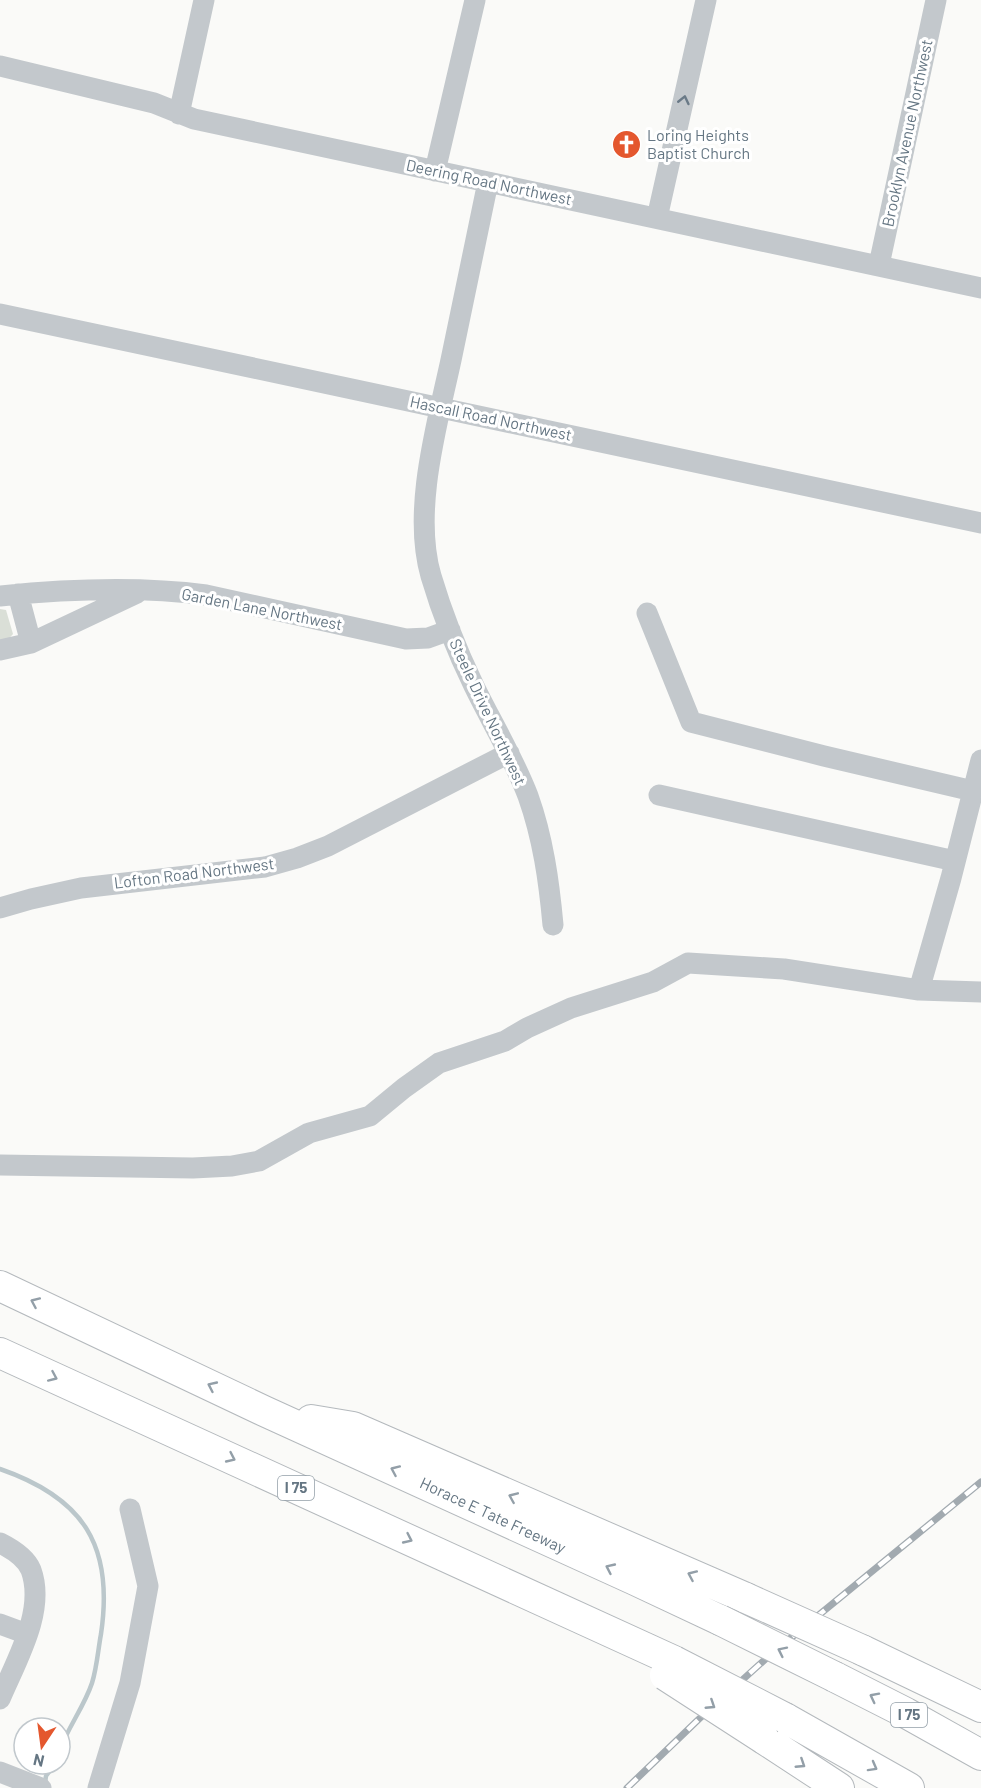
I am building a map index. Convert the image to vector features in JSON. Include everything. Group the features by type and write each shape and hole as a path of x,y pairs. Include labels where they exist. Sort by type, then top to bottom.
{"highway":[{"name":"Horace E Tate Freeway","path":"0,1286 264,1411 720,1620 906,1713 981,1755"},
{"name":"I 75","path":"0,1353 592,1623 668,1667 785,1718 909,1788"},
{"path":"264,1411 352,1427 746,1598 981,1707"},
{"path":"668,1667 764,1739 838,1788"}],"street":[{"path":"179,114 204,0"},
{"path":"435,171 475,0"},
{"path":"657,218 706,0"},
{"name":"Brooklyn Avenue Northwest","path":"879,265 936,0"},
{"name":"Deering Road Northwest","path":"0,66 154,103 194,119 981,288"},
{"name":"Steele Drive Northwest","path":"489,182 440,408 426,486 424,529 430,575 450,630 473,685 509,753 528,796 541,838 553,925"},
{"name":"Hascall Road Northwest","path":"0,314 981,523"},
{"name":"Garden Lane Northwest","path":"9,595 82,590 181,591 206,594 406,639 428,638 450,630"},
{"path":"0,650 31,643 142,590"},
{"path":"9,595 31,643"},
{"path":"647,613 692,722 973,791"},
{"name":"Lofton Road Northwest","path":"0,909 30,899 81,888 117,882 265,867 297,858 328,846 509,753"},
{"path":"919,990 981,760"},
{"path":"659,795 955,861"},
{"path":"0,1165 193,1168 232,1166 259,1161 309,1132 370,1116 439,1063 505,1041 570,1008 662,979 688,963 784,969 919,990 981,992"},
{"path":"98,1788 130,1683 147,1586 130,1509"},
{"path":"0,1543 16,1552 30,1569 35,1593 33,1617 0,1699"},
{"path":"0,1624 27,1634"},
{"path":"0,1772 41,1788"}],"shaded area":[{"path":"0,609 6,610 13,634 5,643 0,644"}],"waterway":[{"path":"0,1469 29,1481 53,1495 72,1511 87,1529 97,1551 103,1575 104,1603 101,1634 94,1677 89,1692 72,1724"},
{"path":"45,1783 46,1776"}],"railway":[{"path":"627,1788 770,1655 981,1482"}],"place":[{"name":"Loring Heights Baptist Church","path":"626,144"}]}
